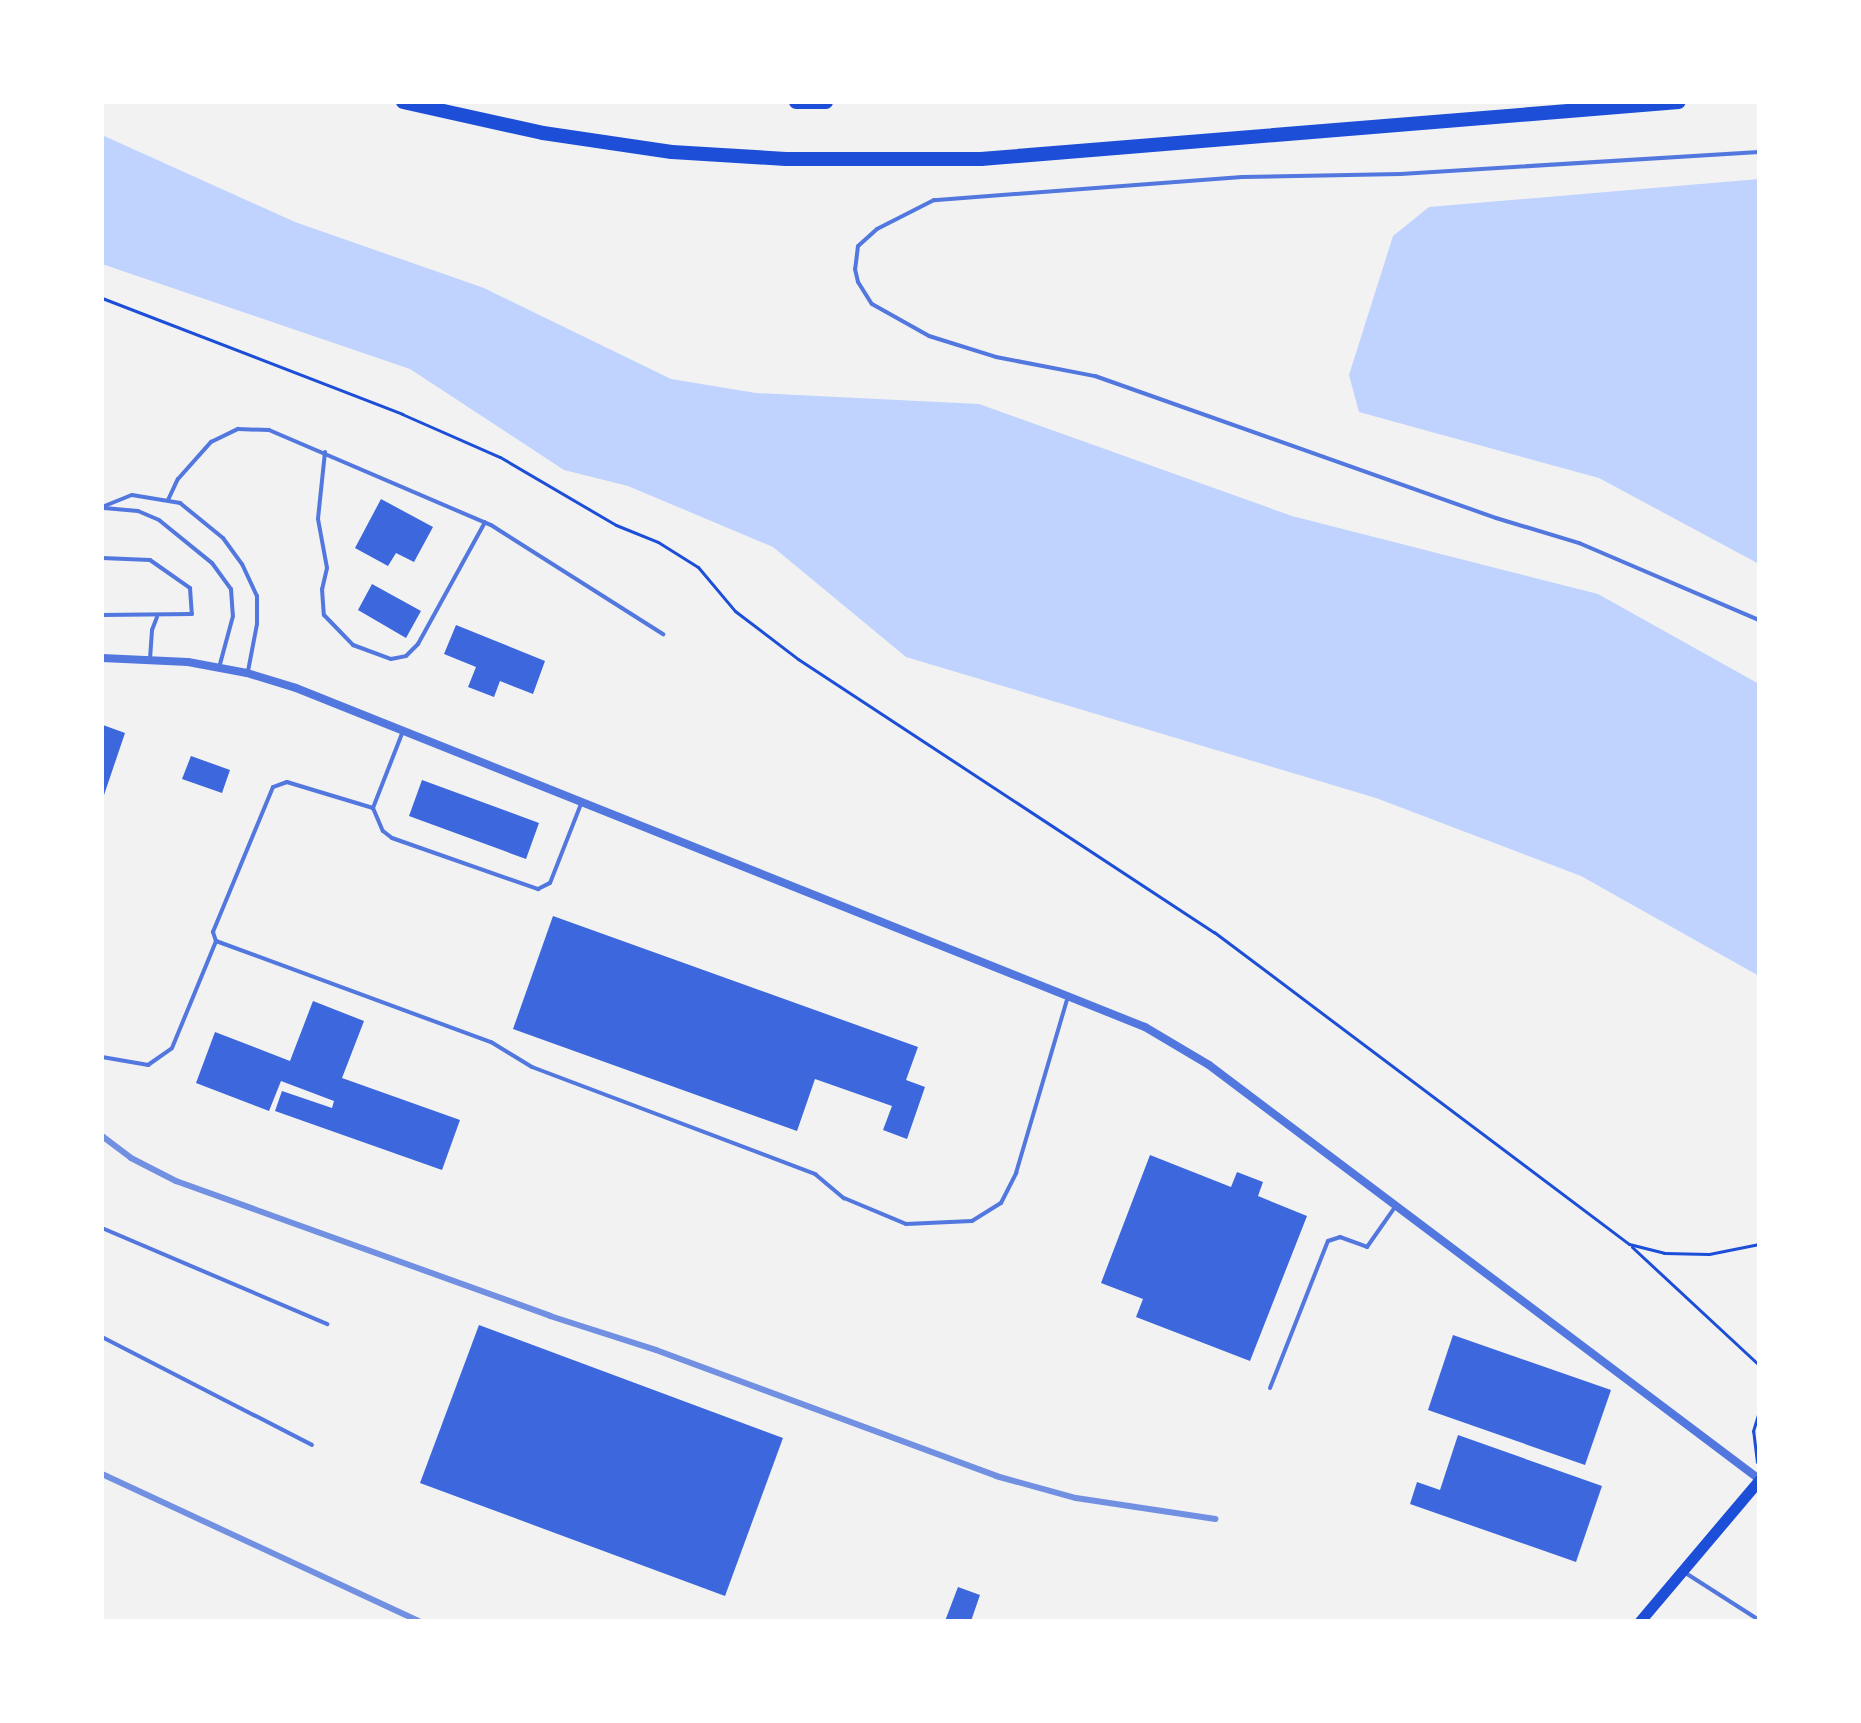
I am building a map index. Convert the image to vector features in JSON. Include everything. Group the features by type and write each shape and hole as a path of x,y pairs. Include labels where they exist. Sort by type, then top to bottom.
{"highway":[{"path":"403,102 543,133 672,152 786,159 981,159 1679,102"},
{"path":"796,102 826,102"}],"main road":[{"path":"1640,1621 1759,1478"}],"street":[{"path":"102,658 150,659 219,668 296,688 1069,994 1145,1027 1209,1065 1759,1478"}],"lane":[{"path":"1759,152 1401,174 1227,178 934,200 899,215 867,238 858,246 855,269 863,294 872,304 929,336 973,351 1060,367 1110,381 1496,518 1579,543 1759,620"},
{"path":"168,500 178,479 211,442 238,429 269,430 485,522 663,634"},
{"path":"325,452 318,519 327,568 322,589 324,615 353,645 391,659 406,656 418,644 485,522"},
{"path":"102,508 132,495 168,500 180,503 223,538 242,564 257,596 257,624 247,673"},
{"path":"102,508 138,511 159,520 212,563 225,580 231,589 233,616 219,668"},
{"path":"102,558 150,560 190,588 192,614 157,617 102,615"},
{"path":"150,659 152,630 157,617"},
{"path":"403,731 373,808 383,831 392,838 538,889 550,883 582,802"},
{"path":"102,1057 148,1065 172,1048 216,941 213,932 273,787 287,782 373,808"},
{"path":"216,941 491,1042 532,1067 815,1174 844,1198 906,1224 972,1221 1001,1203 1016,1173 1069,994"},
{"path":"1270,1388 1328,1241 1340,1237 1367,1247 1397,1205"},
{"path":"102,1228 327,1324"},
{"path":"102,1337 312,1445"},
{"path":"1682,1570 1759,1620"}],"path":[{"path":"102,298 472,444 512,463 616,525 658,542 698,567 735,611 798,659 1214,932 1629,1244 1759,1365"},
{"path":"1629,1244 1664,1253 1709,1254 1759,1244"},
{"path":"1759,1411 1753,1431 1759,1478"}],"water":[{"path":"102,135 295,222 484,288 671,379 756,393 979,404 1292,516 1598,594 1759,684 1759,976 1581,876 1376,798 906,657 773,547 628,486 564,470 410,369 102,264"},
{"path":"1759,179 1759,564 1599,478 1359,412 1349,375 1393,236 1429,207"}],"building":[{"path":"381,499 433,527 414,562 396,553 388,566 355,548"},
{"path":"372,584 421,611 406,638 358,610"},
{"path":"456,625 545,661 533,694 500,681 494,697 468,687 476,667 444,654"},
{"path":"103,725 125,733 103,798 102,728"},
{"path":"191,756 230,770 222,793 182,779"},
{"path":"422,780 539,823 526,859 409,816"},
{"path":"553,916 918,1047 906,1080 925,1087 907,1139 883,1130 892,1106 815,1079 797,1131 513,1029"},
{"path":"313,1001 364,1021 342,1078 460,1120 442,1170 275,1111 282,1091 332,1108 334,1101 281,1081 269,1111 196,1083 215,1032 290,1061"},
{"path":"1150,1155 1231,1187 1237,1172 1263,1182 1258,1196 1307,1216 1250,1361 1136,1317 1143,1299 1101,1283"},
{"path":"479,1325 783,1438 725,1596 420,1483"},
{"path":"1453,1335 1611,1390 1585,1465 1428,1410"},
{"path":"1458,1435 1602,1486 1576,1562 1410,1504 1417,1482 1440,1490"},
{"path":"958,1587 980,1595 971,1621 945,1621"}],"railway":[{"path":"102,1136 131,1158 176,1181 550,1316 656,1350 996,1476 1076,1498 1215,1519"},
{"path":"102,1474 419,1621"}]}
